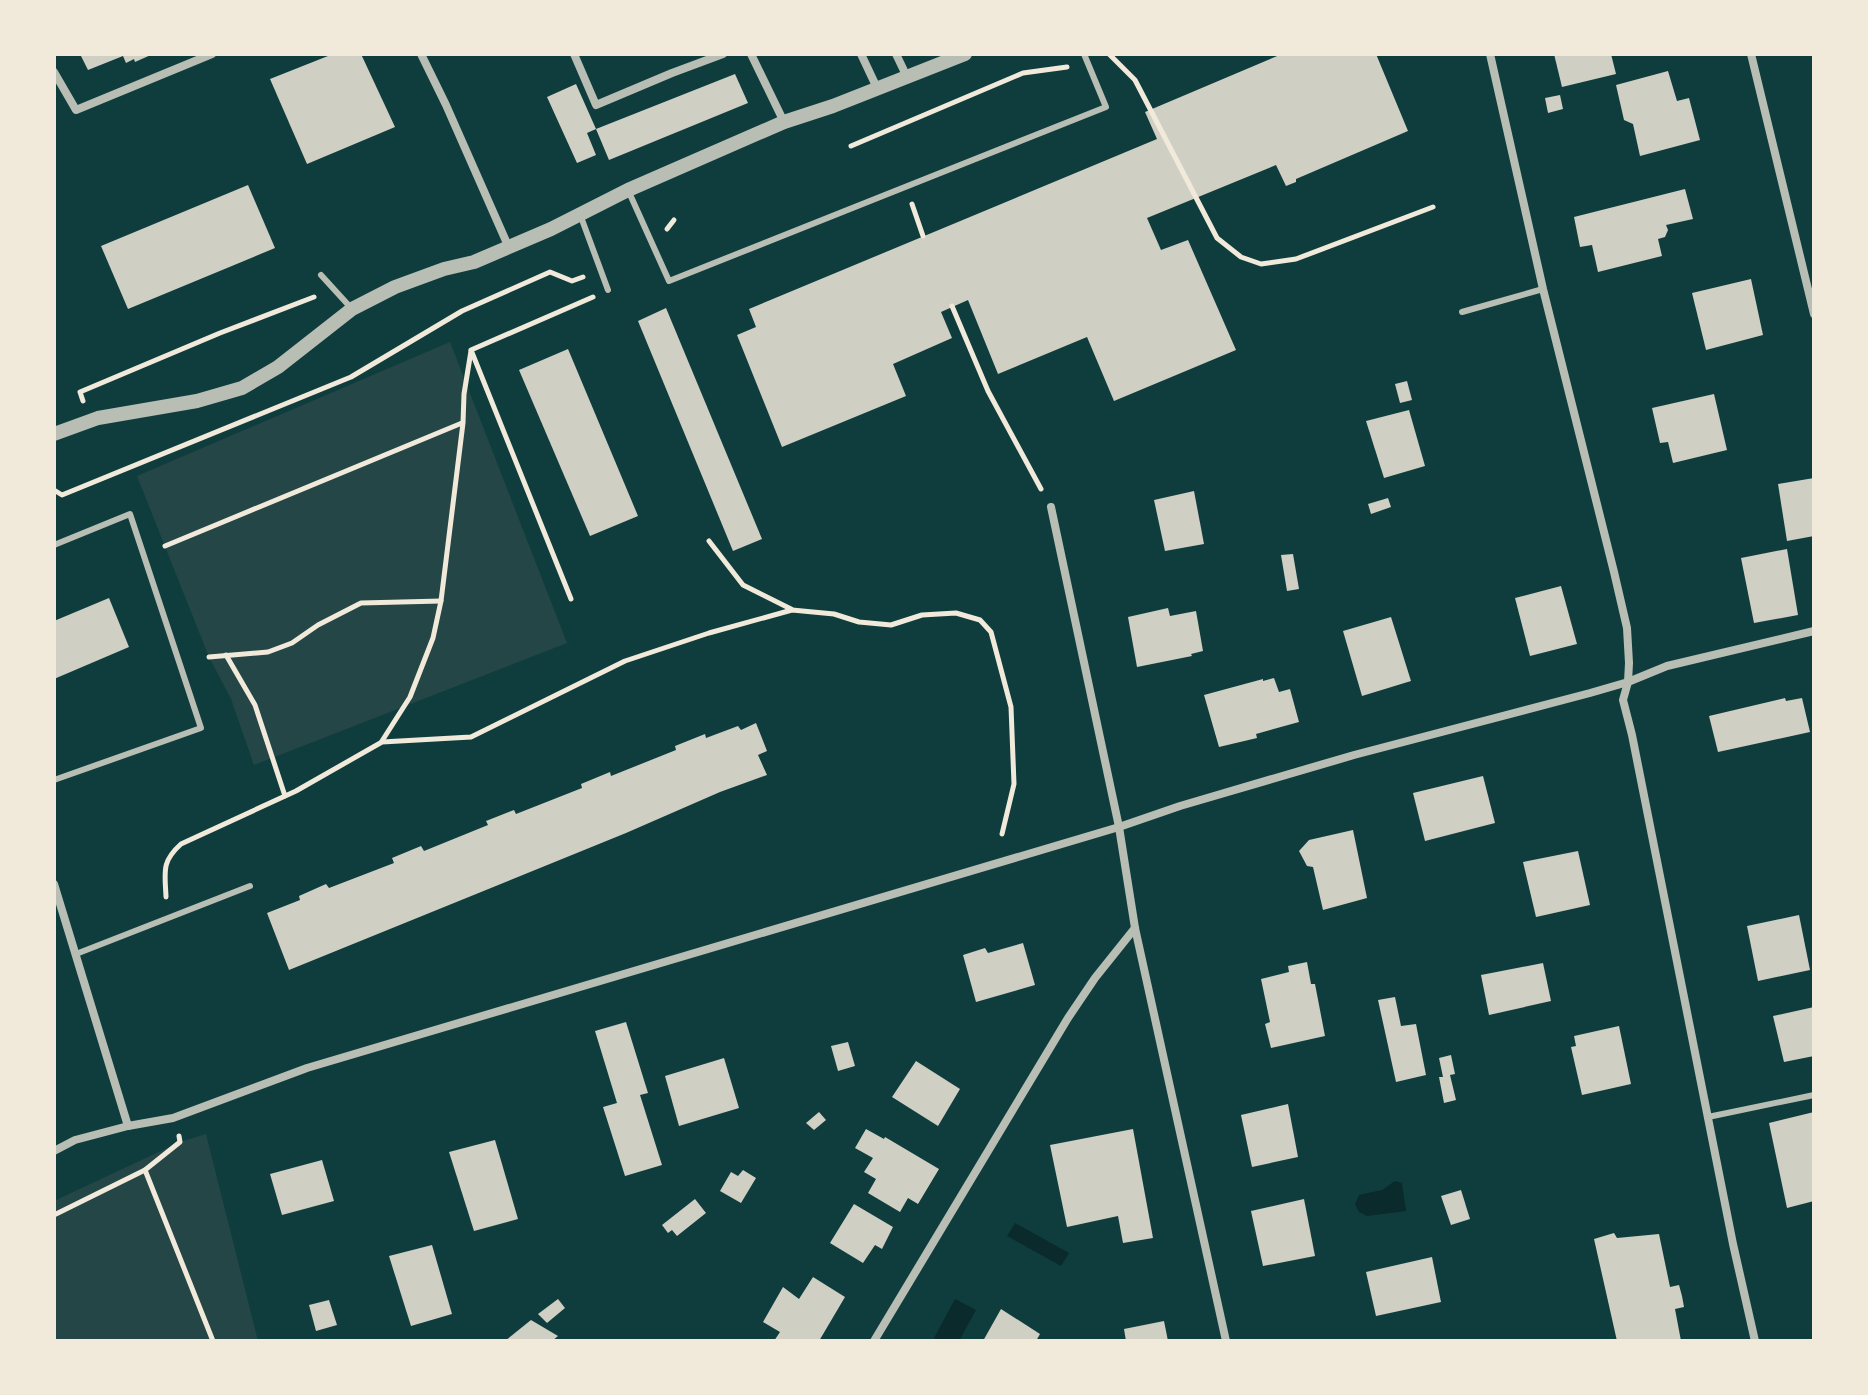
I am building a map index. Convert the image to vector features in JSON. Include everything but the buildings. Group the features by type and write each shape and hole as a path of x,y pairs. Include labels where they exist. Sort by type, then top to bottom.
{"street":[{"path":"54,72 76,110 212,54"},
{"path":"421,54 509,248"},
{"path":"574,54 596,105 723,54"},
{"path":"751,54 784,122"},
{"path":"861,54 877,88"},
{"path":"896,54 907,77"},
{"path":"54,434 98,418 197,401 242,388 278,367 352,309 395,287 509,248 628,190 784,122 965,54"},
{"path":"1490,54 1543,289 1627,628 1628,682 1623,700 1755,1341"},
{"path":"1751,54 1814,314"},
{"path":"1051,507 1119,827 1135,928 1226,1341"},
{"path":"54,1151 75,1140 173,1118 307,1068 1119,827 1180,806 1354,755 1628,682 1667,666 1814,631"},
{"path":"54,884 128,1126"},
{"path":"874,1341 1068,1018 1135,928"}],"lane":[{"path":"628,190 669,281 1106,107 1085,56"},
{"path":"579,213 608,290"},
{"path":"321,275 352,309"},
{"path":"1462,312 1543,289"},
{"path":"54,545 130,514 201,728 54,780"},
{"path":"76,954 250,886"},
{"path":"1708,1117 1814,1095"}],"path":[{"path":"1109,54 1135,80 1217,238 1241,257 1261,264 1296,259 1433,207"},
{"path":"851,146 1023,73 1062,69 1085,56"},
{"path":"907,187 923,236"},
{"path":"653,247 674,220"},
{"path":"546,262 550,272"},
{"path":"54,490 62,495 351,377 462,311 550,272 572,281 601,270"},
{"path":"493,297 494,286"},
{"path":"80,392 333,289"},
{"path":"471,350 608,290"},
{"path":"952,306 988,391 1051,507"},
{"path":"382,742 410,697 433,638 441,601 471,350"},
{"path":"471,350 571,599"},
{"path":"165,546 463,423"},
{"path":"709,541 743,585 792,610"},
{"path":"209,657 268,652 292,643 318,625 361,603 441,601"},
{"path":"167,918 165,872 170,854 181,844 285,796 382,742 471,737 625,661 792,610 891,625 922,615 956,613 980,620 991,632 1011,707 1014,784 1002,834"},
{"path":"226,655 255,705 285,796"},
{"path":"54,1215 145,1170 180,1142 173,1118"},
{"path":"145,1170 213,1341"}],"shaded area":[{"path":"450,342 567,643 254,765 231,699 209,657 137,476"},
{"path":"206,1134 258,1341 54,1341 54,1201 180,1142"},
{"path":"1395,1181 1402,1183 1406,1211 1367,1216 1359,1212 1355,1204 1359,1195 1382,1190"},
{"path":"1015,1223 1069,1253 1061,1266 1007,1236"},
{"path":"955,1299 976,1310 959,1341 939,1341 934,1338"}]}
